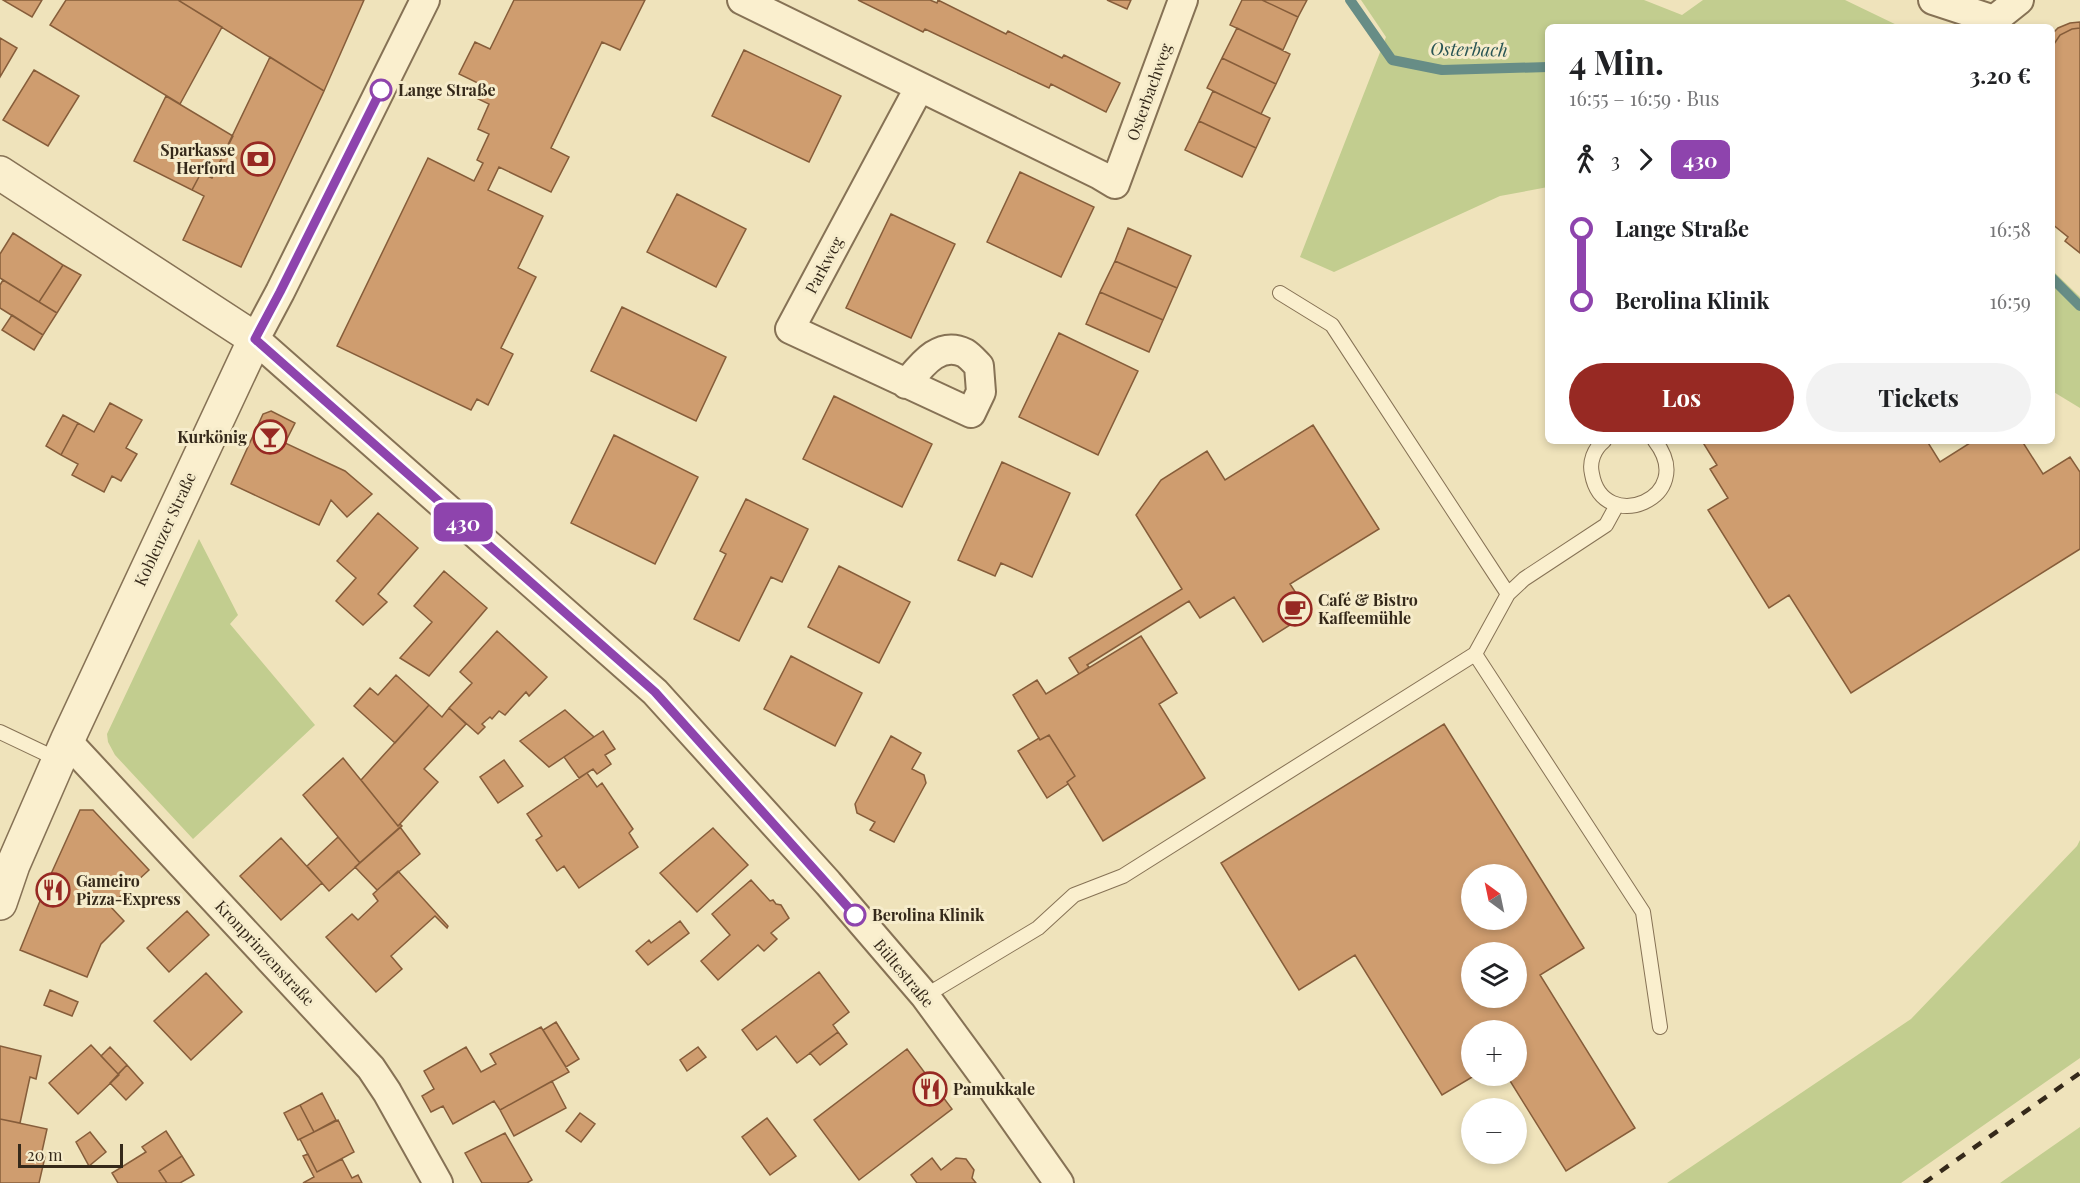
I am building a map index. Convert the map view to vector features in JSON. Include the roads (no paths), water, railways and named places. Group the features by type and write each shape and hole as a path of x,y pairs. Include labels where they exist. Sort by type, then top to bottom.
{"street":[{"name":"Koblenzer Straße","path":"0,903 13,865 63,750 255,339 425,0"},
{"path":"742,0 919,88"},
{"name":"Osterbachweg","path":"919,88 1115,184 1183,0"},
{"path":"1933,0 1994,20 2019,0"},
{"name":"Parkweg","path":"906,384 790,329 919,88"},
{"path":"0,173 255,339"},
{"name":"Bültestraße","path":"255,339 655,692 828,883 925,996 1059,1183"},
{"name":"Kronprinzenstraße","path":"63,750 371,1068 438,1183"}],"lane":[{"path":"1280,293 1332,325 1508,594"},
{"path":"1600,444 1593,457 1591,469 1593,481 1606,500 1629,507 1653,498 1666,477 1667,464 1657,444"},
{"path":"925,996 1038,928 1074,895 1123,876 1475,654 1508,594 1524,579 1606,525 1617,505"},
{"path":"1475,654 1643,912 1660,1027"},
{"path":"0,732 63,750"}],"waterway":[{"name":"Osterbach","path":"1350,0 1392,60 1442,70 1545,67"},
{"name":"Osterbach","path":"2055,281 2080,306"}],"railway":[{"path":"1924,1183 2080,1073"}],"place":[{"name":"Lange Straße","path":"381,90"},
{"name":"Sparkasse Herford","path":"258,159"},
{"name":"Kurkönig","path":"270,437"},
{"name":"Café & Bistro Kaffeemühle","path":"1295,609"},
{"name":"Gameiro Pizza-Express","path":"53,890"},
{"name":"Berolina Klinik","path":"855,915"},
{"name":"Pamukkale","path":"930,1089"}]}
